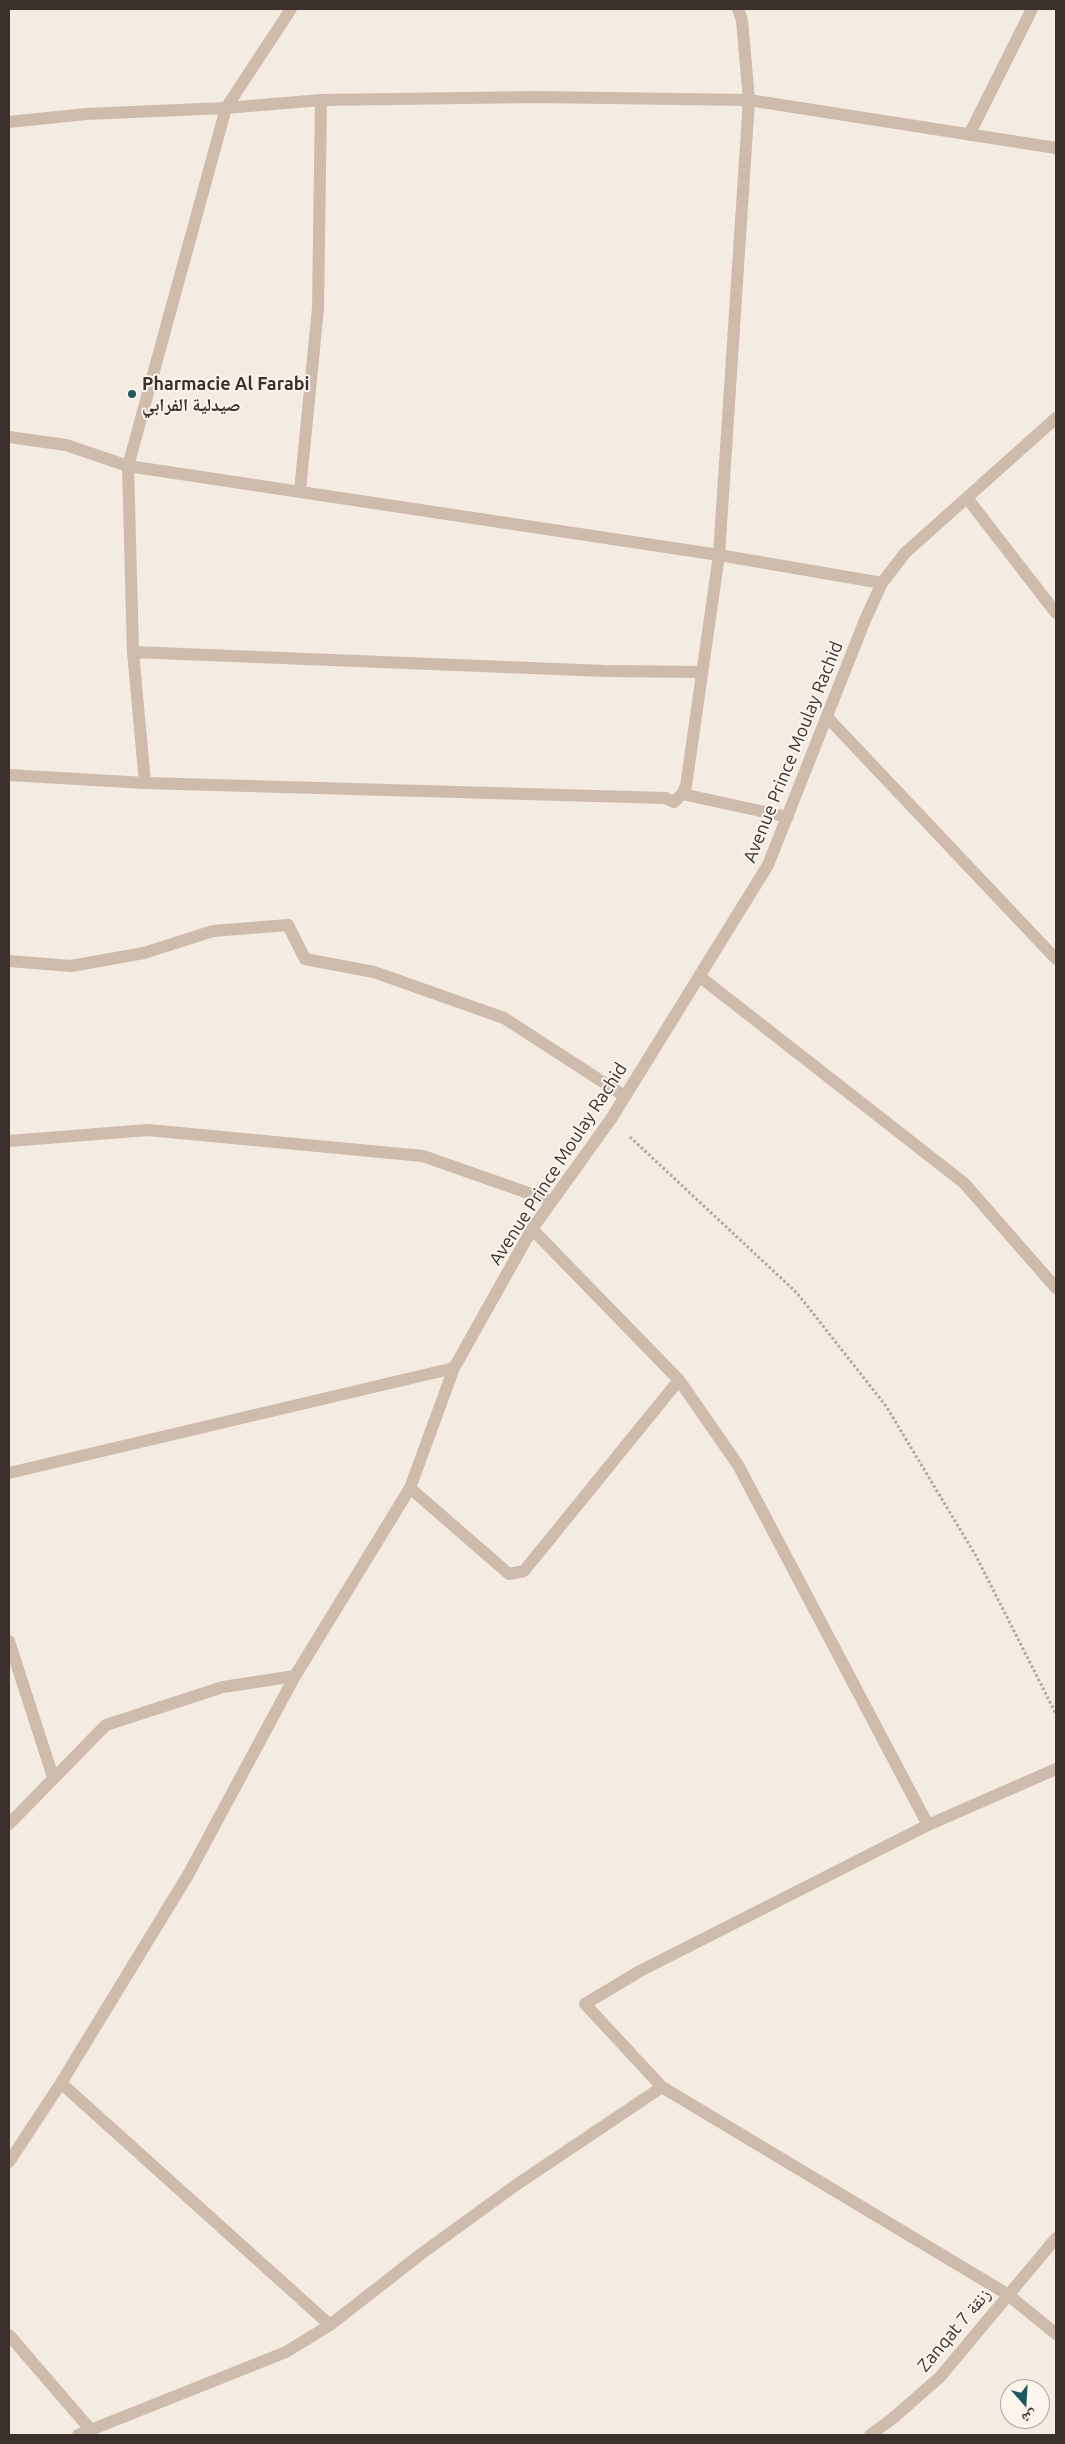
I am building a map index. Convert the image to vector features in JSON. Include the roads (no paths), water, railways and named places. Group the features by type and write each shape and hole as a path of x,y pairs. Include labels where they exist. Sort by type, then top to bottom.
{"street":[{"path":"145,783 133,652 128,466 226,108 291,9"},
{"path":"969,135 1032,9"},
{"path":"9,775 145,783 665,798 674,802 682,794 686,786 719,556 749,100 742,10"},
{"path":"9,122 86,114 226,108 321,100 536,97 749,100 1056,148"},
{"path":"300,491 318,308 321,100"},
{"name":"Avenue Prince Moulay Rachid","path":"9,2162 61,2083 188,1875 295,1676 410,1488 454,1368 532,1229 611,1119 623,1095 768,866 864,620 882,583 905,553 1056,418"},
{"path":"9,438 66,445 128,466 719,556 882,583"},
{"path":"967,498 1056,613"},
{"path":"133,652 605,672 702,672"},
{"path":"827,717 1056,959"},
{"path":"682,794 788,817"},
{"path":"9,961 71,966 144,953 213,931 288,925 304,959 374,972 504,1018 623,1095"},
{"path":"699,976 964,1183 1056,1288"},
{"path":"9,1141 148,1130 423,1156 551,1201"},
{"path":"532,1229 679,1380 738,1465 928,1824"},
{"path":"9,1473 454,1368"},
{"path":"410,1488 510,1574 524,1571 679,1380"},
{"path":"9,1641 53,1777"},
{"path":"9,1824 106,1725 223,1687 295,1676"},
{"path":"1056,1768 928,1824 640,1970 585,2004 662,2088 1007,2294 1056,2334"},
{"path":"61,2083 330,2325"},
{"path":"78,2435 92,2432 286,2352 330,2325 421,2254 516,2185 662,2088"},
{"name":"Zanqat 7 زنقة","path":"870,2435 892,2419 940,2377 975,2338 1007,2294 1056,2238"},
{"path":"9,2335 92,2432"}],"place":[{"name":"Pharmacie Al Farabi صيدلية الفرابي","path":"132,394"}]}
